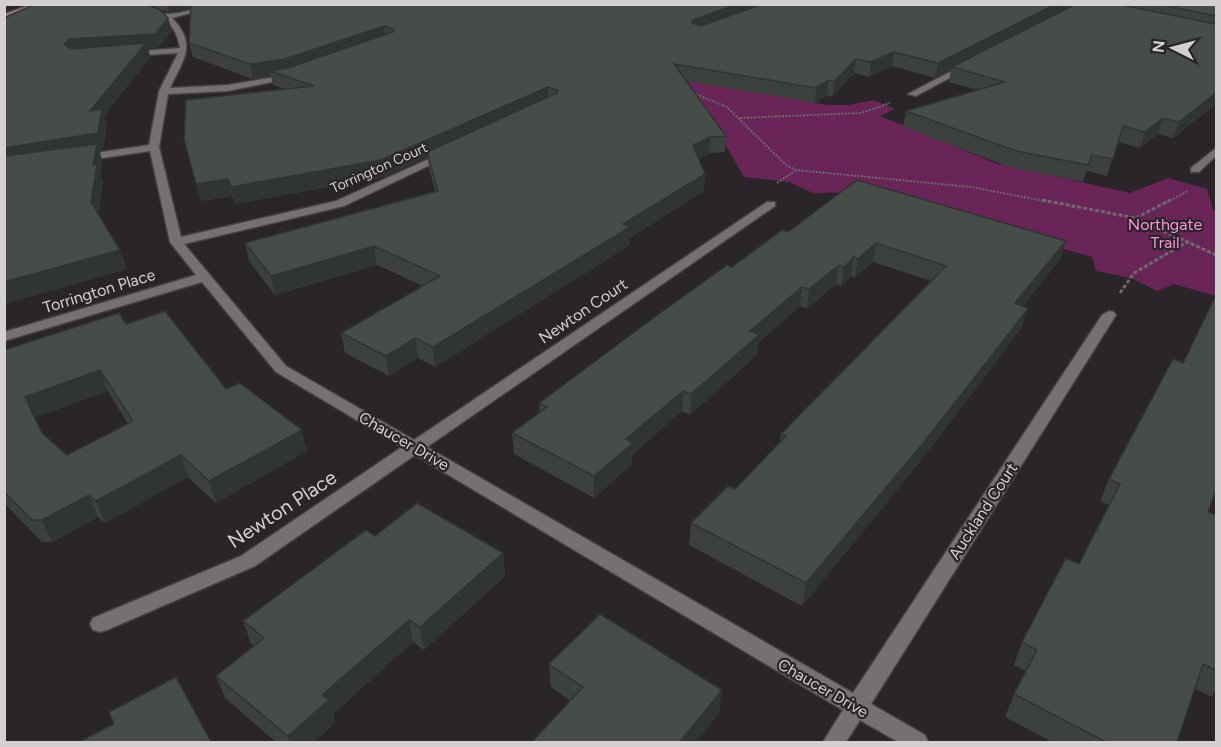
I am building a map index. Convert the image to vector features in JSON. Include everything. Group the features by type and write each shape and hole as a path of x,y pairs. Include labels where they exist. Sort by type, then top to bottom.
{"main road":[{"path":"4,17 42,4"}],"street":[{"path":"121,4 167,16 222,4"},
{"path":"118,55 184,50 181,31 167,16"},
{"name":"Chaucer Drive","path":"184,50 164,91 154,147 176,242 203,278 281,369 916,742"},
{"path":"913,94 976,62"},
{"path":"164,91 228,88 301,73"},
{"path":"73,159 154,147"},
{"name":"Torrington Court","path":"176,242 340,204 457,150"},
{"path":"1195,170 1216,151"},
{"name":"Newton Court","path":"414,447 771,204"},
{"name":"Torrington Place","path":"4,337 203,278"},
{"name":"Auckland Court","path":"834,742 1108,315"},
{"name":"Newton Place","path":"100,624 249,561 414,447"}],"path":[{"path":"685,91 717,102 739,118 786,165 796,170 971,187 1135,218 1216,255"},
{"path":"739,118 861,113 913,94"},
{"path":"1135,218 1190,189 1197,178 1195,170"},
{"path":"1108,315 1124,284 1134,273 1187,242"}],"green space":[{"name":"Northgate Trail","path":"511,5 726,86 827,105 849,105 873,100 895,109 880,116 995,163 1130,193 1168,178 1207,189 1213,210 1216,212 1216,296 1174,284 1157,291 1131,278 1096,271 1092,257 863,192 813,193 789,182 744,177 701,102"}],"building":[{"path":"35,4 146,4 160,10 168,18 155,34 70,39 64,44 71,49 146,43 90,111 102,109 98,133 4,148 4,18"},
{"path":"191,4 737,4 693,20 692,23 701,26 763,4 1056,4 938,63 894,52 871,62 856,59 834,82 829,80 816,88 674,64 726,136 710,137 693,145 705,174 623,224 630,227 433,347 415,338 386,356 341,333 440,276 374,246 271,276 245,243 438,191 427,152 557,93 558,90 548,87 381,160 231,187 228,179 196,184 184,140 186,100 314,86 270,71 288,68 393,32 394,29 384,26 285,59 250,64 189,43"},
{"path":"1076,4 1117,4 1216,24 1216,93 1179,122 1163,118 1145,132 1123,126 1113,159 1092,155 1088,165 1016,151 906,111 1005,82 952,67"},
{"path":"1158,4 1216,4 1216,16"},
{"path":"97,144 93,165 97,164 91,202 120,250 4,282 4,156"},
{"path":"857,180 1066,241 1015,303 1028,308 1004,340 924,442 806,583 691,523 728,486 735,489 786,436 781,434 946,266 876,243 858,259 854,257 844,267 839,265 809,289 802,287 750,331 759,335 691,394 683,391 626,439 633,443 594,476 512,433 547,407 539,403 652,319 727,265 732,267 782,230 788,232"},
{"path":"1216,295 1216,489 1208,512 1216,515 1216,670 1203,664 1177,742 1106,742 1014,694 1037,650 1022,642 1066,558 1079,564 1120,484 1109,479 1173,359 1183,363"},
{"path":"165,311 226,389 240,383 302,430 209,481 181,455 96,501 89,495 42,520 32,520 4,492 4,350 119,313 126,324","holes":["100,370 133,421 67,455 42,433 25,397"]},
{"path":"417,503 503,553 420,627 409,620 322,695 329,700 288,736 216,676 264,638 243,621 366,530 375,536"},
{"path":"600,614 722,690 680,742 532,742 583,687 549,664"},
{"path":"176,677 211,742 79,742 114,724 109,712"}]}
